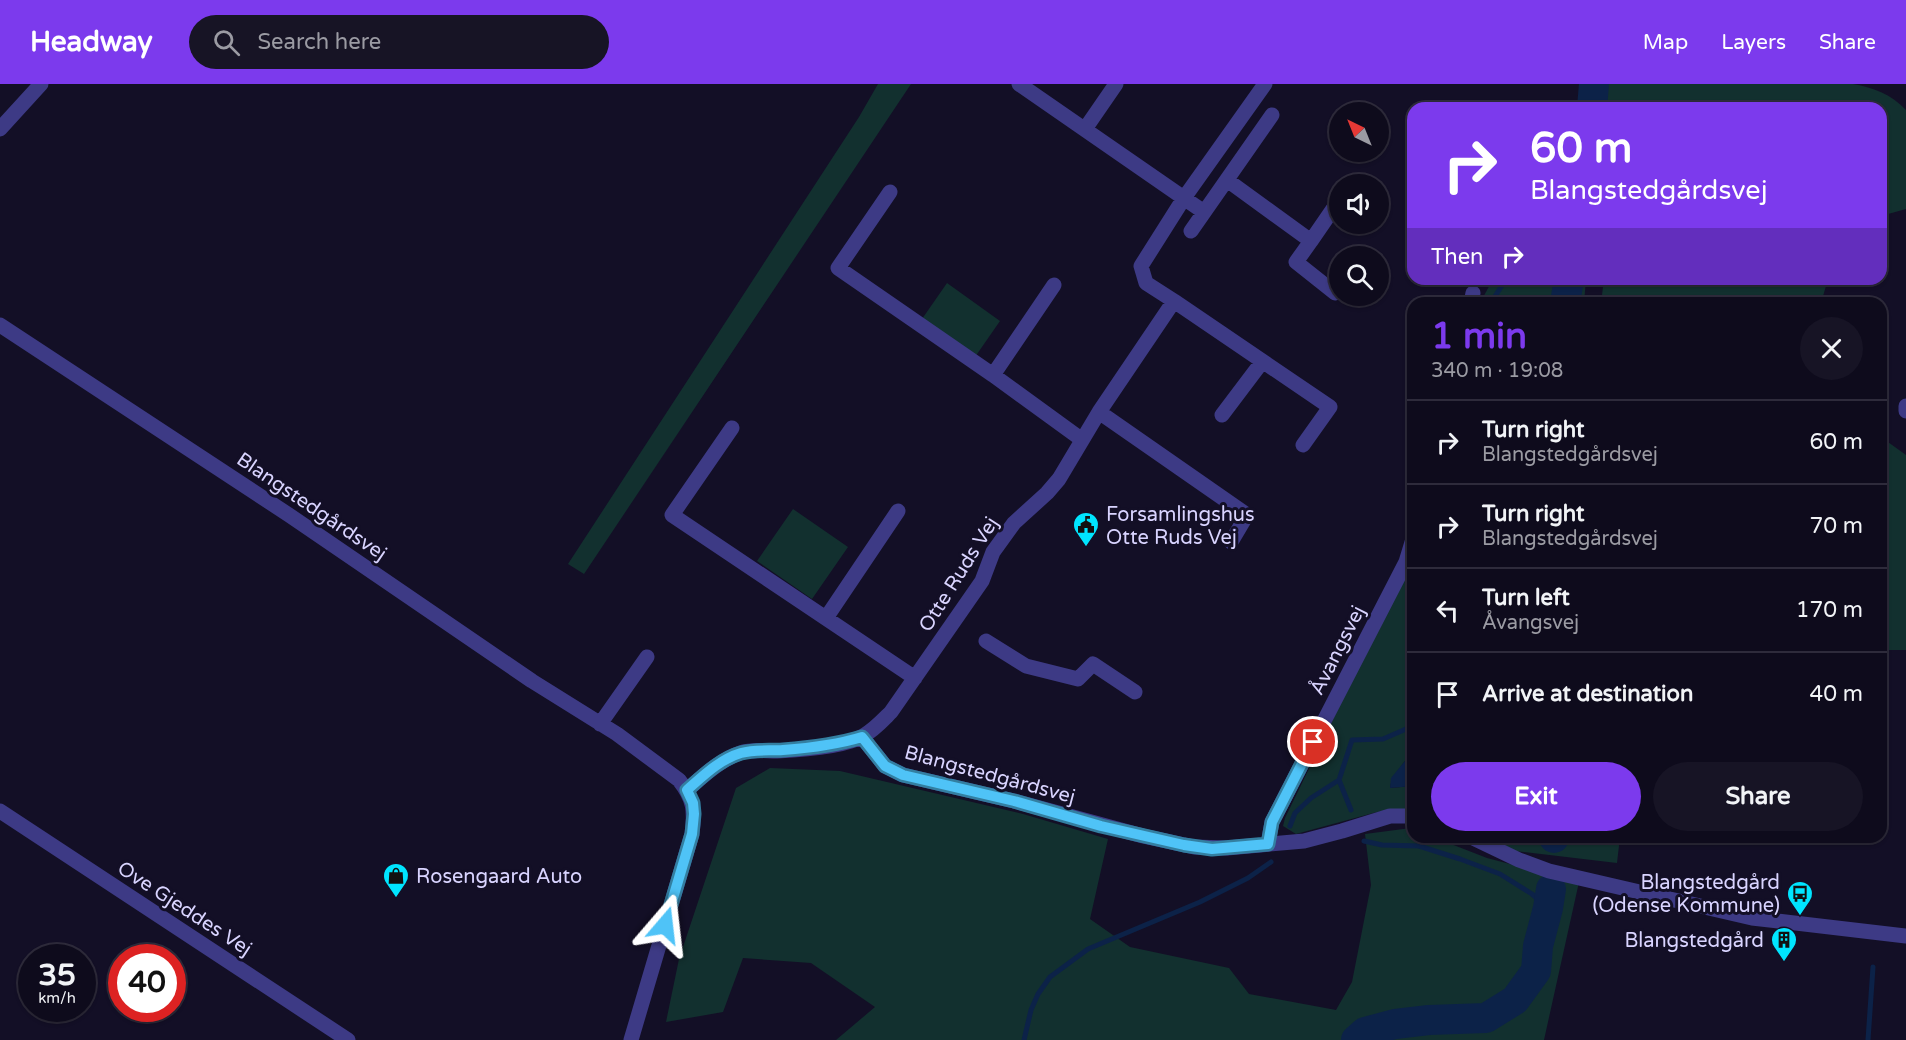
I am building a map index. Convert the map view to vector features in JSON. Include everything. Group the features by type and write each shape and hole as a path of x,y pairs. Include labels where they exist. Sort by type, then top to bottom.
{"street":[{"path":"0,129 41,84"},
{"path":"1019,84 1204,212"},
{"path":"1084,129 1116,84"},
{"path":"1265,84 1184,198 1141,266 1146,283 1330,407 1303,445"},
{"path":"1191,231 1272,115"},
{"path":"1227,180 1311,241"},
{"path":"890,192 838,268 1081,439"},
{"path":"1329,215 1296,262 1329,288"},
{"path":"993,375 1054,285"},
{"name":"Otte Ruds Vej","path":"862,737 891,712 982,581 993,552 1014,523 1059,479 1081,439 1174,301"},
{"name":"Blangstedgårdsvej","path":"0,325 280,509 532,681 600,723 651,758 679,780 687,790"},
{"path":"1222,415 1262,362"},
{"path":"1906,406 1906,411"},
{"path":"1099,412 1247,515 1231,542"},
{"path":"732,428 672,515 915,678"},
{"path":"826,618 898,511"},
{"name":"Åvangsvej","path":"1268,844 1272,822 1407,559"},
{"path":"986,641 1026,666 1078,679 1093,664 1135,692"},
{"path":"600,723 647,657"},
{"path":"631,1040 692,834 693,803 687,790 706,773 740,753 754,750 814,748 862,737"},
{"name":"Blangstedgårdsvej","path":"862,737 885,766 903,775 1184,845 1212,849 1304,841 1378,819 1407,816"},
{"name":"Ove Gjeddes Vej","path":"0,811 348,1040"},
{"path":"1483,843 1548,871 1752,918 1906,936"}],"green space":[{"path":"878,84 911,84 584,574 568,564 859,117"},
{"path":"1598,84 1853,84 1875,90 1888,96 1906,110 1906,209 1887,214 1887,102 1596,102"},
{"path":"947,283 1000,321 975,357 922,319"},
{"path":"1490,285 1586,285 1584,297 1483,297"},
{"path":"1603,285 1826,285 1823,297 1602,297"},
{"path":"1887,441 1906,455 1906,650 1887,650"},
{"path":"793,509 848,547 812,599 757,561"},
{"path":"1407,567 1407,760 1392,778 1390,788 1407,787 1407,809 1377,812 1296,834 1283,826"},
{"path":"770,768 840,771 1023,814 1108,839 1090,919 1130,947 1229,968 1249,994 1336,1010 1352,982 1371,885 1365,834 1407,829 1407,843 1448,843 1487,858 1579,882 1544,1040 836,1040 875,1007 811,963 743,958 723,1012 666,1022 679,959 736,788"},
{"path":"1497,843 1619,843 1617,863 1515,851"}],"water":[{"path":"1407,760 1407,787 1390,788 1391,778"}],"waterway":[{"path":"1592,102 1594,84"},
{"path":"1495,297 1502,285"},
{"path":"1566,297 1568,285"},
{"path":"1351,810 1339,780 1352,740 1383,739 1407,729"},
{"path":"1290,826 1295,813 1311,798 1339,780"},
{"path":"1364,841 1382,845 1419,846 1460,859 1500,874 1532,894 1548,908"},
{"path":"1024,1040 1031,1010 1038,994 1050,977 1088,949 1200,902 1248,878 1271,862"},
{"path":"1356,1040 1365,1032 1395,1024 1486,1018 1515,1000 1536,971 1538,946 1551,889"},
{"path":"1868,1040 1873,967"}],"place":[{"name":"Forsamlingshus Otte Ruds Vej","path":"1086,548"},
{"name":"Rosengaard Auto","path":"396,899"},
{"name":"Blangstedgård (Odense Kommune)","path":"1800,917"},
{"name":"Blangstedgård","path":"1784,963"}],"route":[{"path":"665,925 692,834 693,803 687,790 706,773 740,753 754,750 814,748 862,737 885,766 903,775 1014,801 1143,836 1184,845 1227,849 1268,844 1272,822 1313,742"}]}
